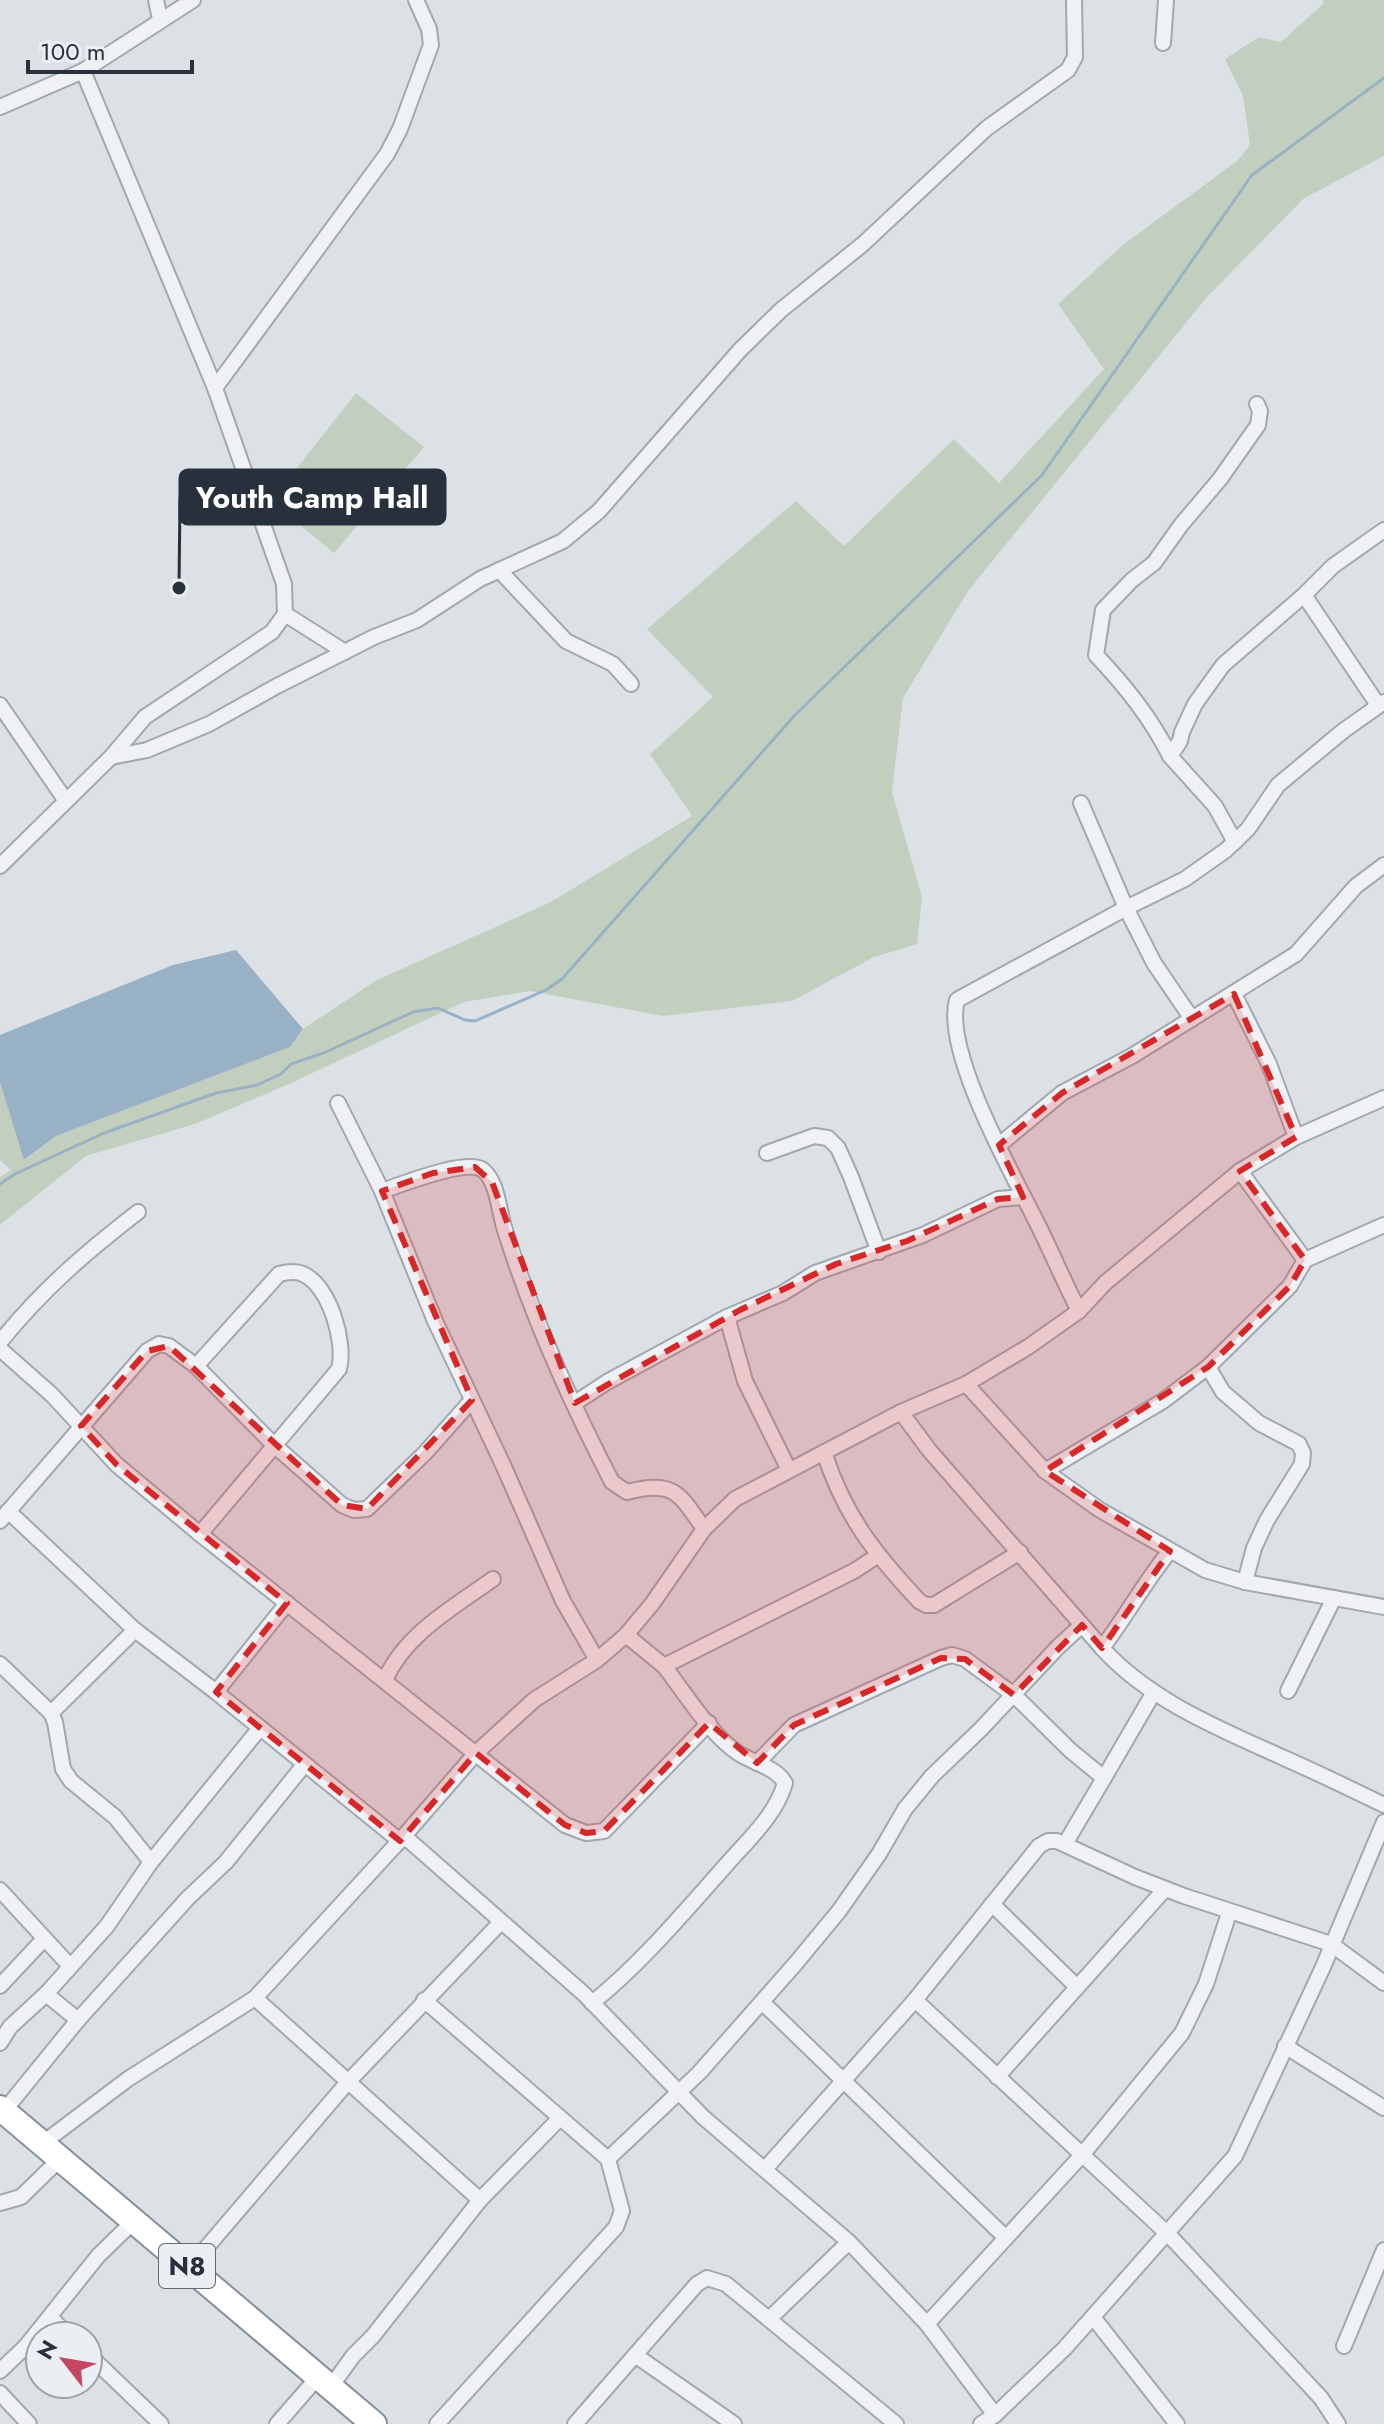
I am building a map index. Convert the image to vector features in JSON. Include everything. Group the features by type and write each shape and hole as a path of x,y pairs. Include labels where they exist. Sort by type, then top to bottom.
{"highway":[{"name":"N8","path":"2,2110 374,2424"}],"street":[{"path":"156,0 160,19"},
{"path":"0,107 83,71 193,0"},
{"path":"215,388 394,141 431,45 429,29 416,0"},
{"path":"111,757 147,750 209,724 345,652 417,620 499,570 563,541 599,511 740,350 781,310 863,244 987,128 1068,70 1075,57 1074,0"},
{"path":"1163,43 1166,0"},
{"path":"0,866 111,757 145,717 272,632 285,614 284,584 215,388 83,71"},
{"path":"1235,842 1215,806 1170,756 1153,723 1137,701 1096,655 1103,610 1132,580 1154,563 1220,479 1258,425 1260,411 1257,404"},
{"path":"1170,756 1180,741 1195,704 1215,674 1333,566 1384,530"},
{"path":"499,570 566,641 613,664 631,684"},
{"path":"1079,1311 1011,1174 964,1062 954,1027 953,1014 957,1000 1185,879 1248,829 1278,785 1381,703 1304,595"},
{"path":"285,614 345,652"},
{"path":"0,705 66,801"},
{"path":"1081,803 1126,908 1154,963 1192,1019"},
{"path":"999,1145 1062,1093 1132,1056 1296,954 1356,886 1384,865"},
{"path":"1234,994 1269,1064 1296,1137"},
{"path":"0,2203 21,2197 52,2151 128,2079 255,1998 402,1839 476,1753 534,1700 597,1660 626,1635 652,1604 704,1529 735,1499 901,1412 966,1384 1028,1347 1079,1311 1105,1283 1240,1171 1296,1137 1384,1098"},
{"path":"338,1103 382,1191 435,1321 563,1601 597,1660"},
{"path":"767,1153 814,1136 828,1138 838,1148 851,1177 879,1252"},
{"path":"382,1191 433,1173 475,1167 482,1170 492,1182 505,1229 543,1331 612,1482 627,1492 651,1486 665,1487 675,1492 704,1529"},
{"path":"1240,1171 1305,1260"},
{"path":"998,1199 1011,1174"},
{"path":"575,1403 607,1382 727,1317 783,1293 815,1273 923,1235 998,1199 1023,1197"},
{"path":"0,1342 30,1305 73,1264 138,1212"},
{"path":"1045,1471 1163,1401 1208,1367 1290,1286 1305,1260 1384,1225"},
{"path":"196,1366 279,1274 303,1274 318,1284 330,1309 343,1354 339,1369 200,1534"},
{"path":"727,1317 745,1381 789,1470"},
{"path":"472,1400 425,1453 367,1509 354,1510 342,1505 274,1445 196,1366 169,1346 159,1344 147,1351 4,1516 135,1630 402,1839 592,2003 678,2093 849,2242 927,2324 995,2415"},
{"path":"0,1349 52,1395 117,1465 565,1825 586,1833 604,1831 709,1723"},
{"path":"1208,1367 1223,1392 1259,1423 1299,1444 1303,1453 1302,1464 1267,1520 1254,1548 1245,1582"},
{"path":"966,1384 1045,1471 1100,1510 1205,1570 1245,1582 1384,1607"},
{"path":"901,1412 929,1450 1113,1660 1154,1692 1242,1739 1384,1805"},
{"path":"824,1452 844,1502 877,1556 919,1601 934,1605 1020,1552"},
{"path":"1102,1648 1170,1551"},
{"path":"664,1666 854,1571 877,1556"},
{"path":"385,1680 392,1663 420,1633 493,1579"},
{"path":"1288,1691 1334,1598"},
{"path":"216,1692 287,1603"},
{"path":"608,2159 678,2093 762,2002 839,1911 919,1791 1082,1625"},
{"path":"51,1713 135,1630"},
{"path":"592,2003 686,1910 768,1814 781,1796 785,1783 781,1776 724,1741 664,1666 626,1635"},
{"path":"757,1763 794,1725 952,1655 965,1659 1014,1695 1071,1751 1104,1778"},
{"path":"0,1664 51,1713 63,1769 71,1781 115,1817 151,1862"},
{"path":"1065,1844 1154,1692"},
{"path":"0,2043 5,2023 46,1994 107,1926 151,1862 260,1728"},
{"path":"2,2110 188,1898 226,1862 304,1765"},
{"path":"981,2424 995,2415 1065,2348 1235,2156 1323,1967 1384,1822"},
{"path":"765,2169 915,2000 1039,1846 1048,1841 1065,1844 1165,1889 1229,1913 1331,1944 1384,1983"},
{"path":"997,2077 1165,1889"},
{"path":"0,1890 70,1966"},
{"path":"992,1904 1076,1986"},
{"path":"927,2324 1082,2155 1182,2033 1206,1984 1229,1913"},
{"path":"189,2268 347,2083 501,1922"},
{"path":"0,1986 44,1939"},
{"path":"46,1994 78,2020"},
{"path":"255,1998 480,2200"},
{"path":"424,2000 608,2159 622,2211 616,2227 437,2424"},
{"path":"915,2000 1168,2234 1321,2398 1338,2424"},
{"path":"762,2002 1006,2238"},
{"path":"1285,2046 1384,2108"},
{"path":"277,2424 373,2336 480,2200 559,2119"},
{"path":"0,2371 50,2317 98,2256 135,2220"},
{"path":"769,2319 849,2242"},
{"path":"1344,2346 1383,2253"},
{"path":"575,2424 697,2284 707,2278 726,2284 896,2424"},
{"path":"50,2317 53,2320"},
{"path":"1093,2317 1177,2424"},
{"path":"635,2355 734,2424"},
{"path":"104,2369 161,2424"},
{"path":"0,2393 29,2424"}],"highlighted area":[{"path":"1234,994 1296,1137 1240,1171 1305,1260 1290,1286 1208,1367 1045,1471 1170,1551 1127,1616 1102,1648 1082,1625 1014,1695 965,1659 941,1658 794,1725 757,1763 709,1723 604,1831 586,1833 565,1825 476,1753 400,1841 216,1692 287,1603 117,1465 81,1426 147,1351 169,1346 342,1505 367,1509 472,1400 382,1191 433,1173 475,1167 492,1182 575,1403 740,1310 836,1264 907,1241 998,1199 1023,1197 999,1145 1062,1093"}],"green space":[{"path":"1323,0 1384,0 1384,156 1303,199 1207,297 968,591 903,698 892,792 922,897 917,944 874,957 792,1001 663,1016 530,991 464,1002 195,1124 86,1156 0,1225 0,1177 11,1170 0,1160 0,1082 25,1160 56,1136 290,1047 303,1029 377,980 551,902 692,816 650,754 713,697 647,629 796,501 844,546 954,439 999,483 1104,369 1058,304 1124,244 1237,161 1250,145 1243,96 1225,59 1259,37 1281,42 1323,4"},
{"path":"356,393 424,447 334,553 271,501"}],"water":[{"path":"236,950 303,1029 290,1047 56,1136 24,1160 0,1082 0,1035 173,965"}],"waterway":[{"path":"0,1184 104,1133 216,1093 257,1085 281,1074 291,1064 326,1052 413,1012 438,1008 475,1021 546,990 562,979 794,716 1042,475 1252,175 1384,78"}],"place":[{"name":"Youth Camp Hall","path":"179,588"}]}
